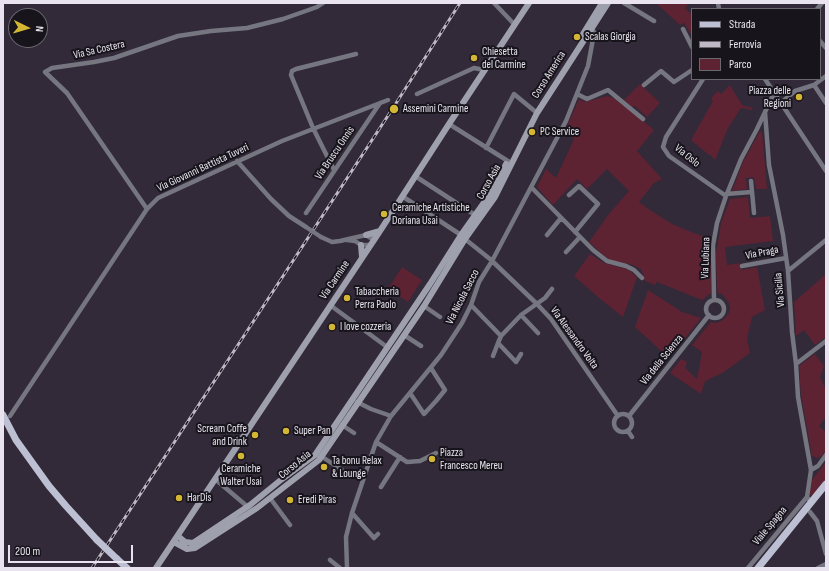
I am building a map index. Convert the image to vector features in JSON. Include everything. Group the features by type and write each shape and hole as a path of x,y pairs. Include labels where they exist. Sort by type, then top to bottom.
{"main road":[{"path":"6,415 16,440 49,486 97,540 127,568"},
{"path":"758,568 809,499 826,484"},
{"path":"764,568 826,492"}],"street":[{"name":"Via Sa Costera","path":"148,209 67,94 45,72 52,68 114,58 178,36 211,30 247,28 260,25 283,19 317,7 323,3"},
{"path":"494,3 514,24"},
{"name":"Via Carmine","path":"157,568 529,3"},
{"name":"Corso America","path":"509,162 536,111 590,27 603,3"},
{"path":"624,3 654,21"},
{"name":"Via Nicola Sacco","path":"347,568 346,537 352,513 376,442 391,416 441,355 462,323 480,282 559,135 588,66 594,32 590,27"},
{"path":"683,29 691,45"},
{"path":"334,170 313,128 291,75 292,71 356,54"},
{"path":"417,94 474,68 484,70"},
{"path":"644,85 661,71 674,82 691,71"},
{"name":"Via Oslo","path":"702,80 666,137 663,147 669,156 726,195"},
{"path":"766,80 782,102 826,171"},
{"path":"782,102 795,91 814,85 821,80"},
{"path":"814,85 826,103"},
{"path":"577,94 587,99 608,90 644,119"},
{"name":"Via Sicilia","path":"774,93 765,112 769,165 783,235 788,271 798,397 811,470 809,499"},
{"path":"486,148 514,94 536,111"},
{"name":"Via Giovanni Battista Tuveri","path":"6,415 148,209 158,198 237,161 313,128 388,100"},
{"name":"Via Bruscu Onnis","path":"306,213 380,103"},
{"name":"Via Lubiana","path":"714,300 713,245 718,223 726,195 740,159 765,112"},
{"path":"448,124 509,162"},
{"path":"757,129 766,130"},
{"path":"237,161 271,199 289,216 321,237 332,242 380,231"},
{"name":"Corso Asia","path":"174,542 187,549 195,548 257,508 314,464 424,306 475,215 495,187 509,162"},
{"name":"Corso Asia","path":"178,536 185,542 192,543 248,507 291,472 315,455 430,284 463,237 495,197 509,162"},
{"path":"416,176 475,215"},
{"path":"751,181 754,213"},
{"path":"569,195 579,186 598,204 575,232"},
{"path":"531,187 593,250 607,261 626,266 634,270 642,278"},
{"path":"726,195 752,192"},
{"name":"Via Alessandro Volta","path":"402,196 463,237 492,261 537,304 551,319 567,341 618,416"},
{"path":"547,235 561,218"},
{"path":"361,245 372,242 366,235"},
{"path":"566,252 580,237"},
{"path":"345,240 355,241 361,245 361,259"},
{"path":"788,271 826,240"},
{"name":"Via Praga","path":"742,266 786,258"},
{"path":"493,356 500,336 521,315 545,298 552,289"},
{"path":"714,300 720,300 724,305 723,314 718,318 709,315 706,310 709,302 714,300"},
{"path":"330,305 387,347"},
{"path":"471,305 500,336"},
{"path":"424,306 440,317"},
{"path":"521,315 538,333"},
{"name":"Via della Scienza","path":"629,416 709,315"},
{"path":"404,335 421,346"},
{"path":"796,364 826,341"},
{"path":"498,343 516,362 521,354"},
{"path":"410,393 424,414 441,396 445,390 431,368"},
{"path":"357,402 391,416"},
{"path":"623,414 629,416 632,424 628,431 622,433 616,430 614,424 618,416 623,414"},
{"path":"342,425 354,433"},
{"path":"628,431 632,437"},
{"path":"376,442 407,462 416,462 436,453"},
{"path":"811,470 818,466 826,455"},
{"path":"321,456 342,470"},
{"path":"381,488 400,457"},
{"path":"291,472 295,478"},
{"path":"215,479 248,507"},
{"path":"270,498 290,525"},
{"name":"Viale Spagna","path":"748,568 809,499"},
{"path":"810,512 817,520 826,554"},
{"path":"352,513 374,538 378,534"},
{"path":"330,560 340,568"},
{"path":"818,568 826,564"}],"green space":[{"path":"656,3 689,3 685,8 691,14 691,34 684,23 680,25"},
{"path":"640,84 660,103 647,117 635,106 632,107 624,100"},
{"path":"730,85 742,105 753,108 752,110 741,108 728,128 715,160 711,156 712,155 709,155 691,140 713,101 711,98 718,91 721,94"},
{"path":"607,96 617,99 654,130 637,151 662,179 654,183 639,202 672,224 711,239 711,293 702,300 657,282 655,285 645,281 641,269 630,264 613,261 607,258 589,242 608,215 629,191 607,169 587,189 577,179 553,205 537,187 546,169 556,178 574,139 565,131 579,99 585,102"},
{"path":"760,131 762,132 767,189 756,189 754,177 746,178 747,189 732,191 743,162"},
{"path":"748,197 750,218 770,216 773,241 725,247 727,265 740,263 742,270 757,267 765,310 752,317 747,339 750,353 724,372 705,381 701,394 670,373 681,359 687,362 685,368 697,379 702,352 692,345 711,322 716,323 722,321 729,313 729,303 722,294 718,293 716,253 721,223 730,199"},
{"path":"590,254 604,263 627,269 637,277 623,317 574,276"},
{"path":"402,267 422,280 408,302 388,289"},
{"path":"826,274 826,337 815,345 804,330 796,336 794,302"},
{"path":"648,290 682,312 701,318 669,358 635,327"},
{"path":"815,354 824,366 820,377 826,390 826,417 819,426 826,432 826,451 822,456 817,458 812,456 801,395 799,366"},
{"path":"826,462 826,480 815,495 811,495 809,493 812,480"}],"railway":[{"path":"92,568 460,3"}],"place":[{"name":"Scalas Giorgia","path":"577,37"},
{"name":"Chiesetta del Carmine","path":"474,58"},
{"name":"Piazza delle Regioni","path":"799,97"},
{"name":"Assemini Carmine","path":"394,109"},
{"name":"PC Service","path":"532,132"},
{"name":"Ceramiche Artistiche Doriana Usai","path":"384,214"},
{"name":"Tabaccheria Perra Paolo","path":"347,298"},
{"name":"I love cozzeria","path":"332,327"},
{"name":"Super Pan","path":"286,431"},
{"name":"Scream Coffe and Drink","path":"255,435"},
{"name":"Ceramiche Walter Usai","path":"241,456"},
{"name":"Piazza Francesco Mereu","path":"432,459"},
{"name":"Ta bonu Relax & Lounge","path":"324,467"},
{"name":"HarDis","path":"179,498"},
{"name":"Eredi Piras","path":"290,500"}]}
